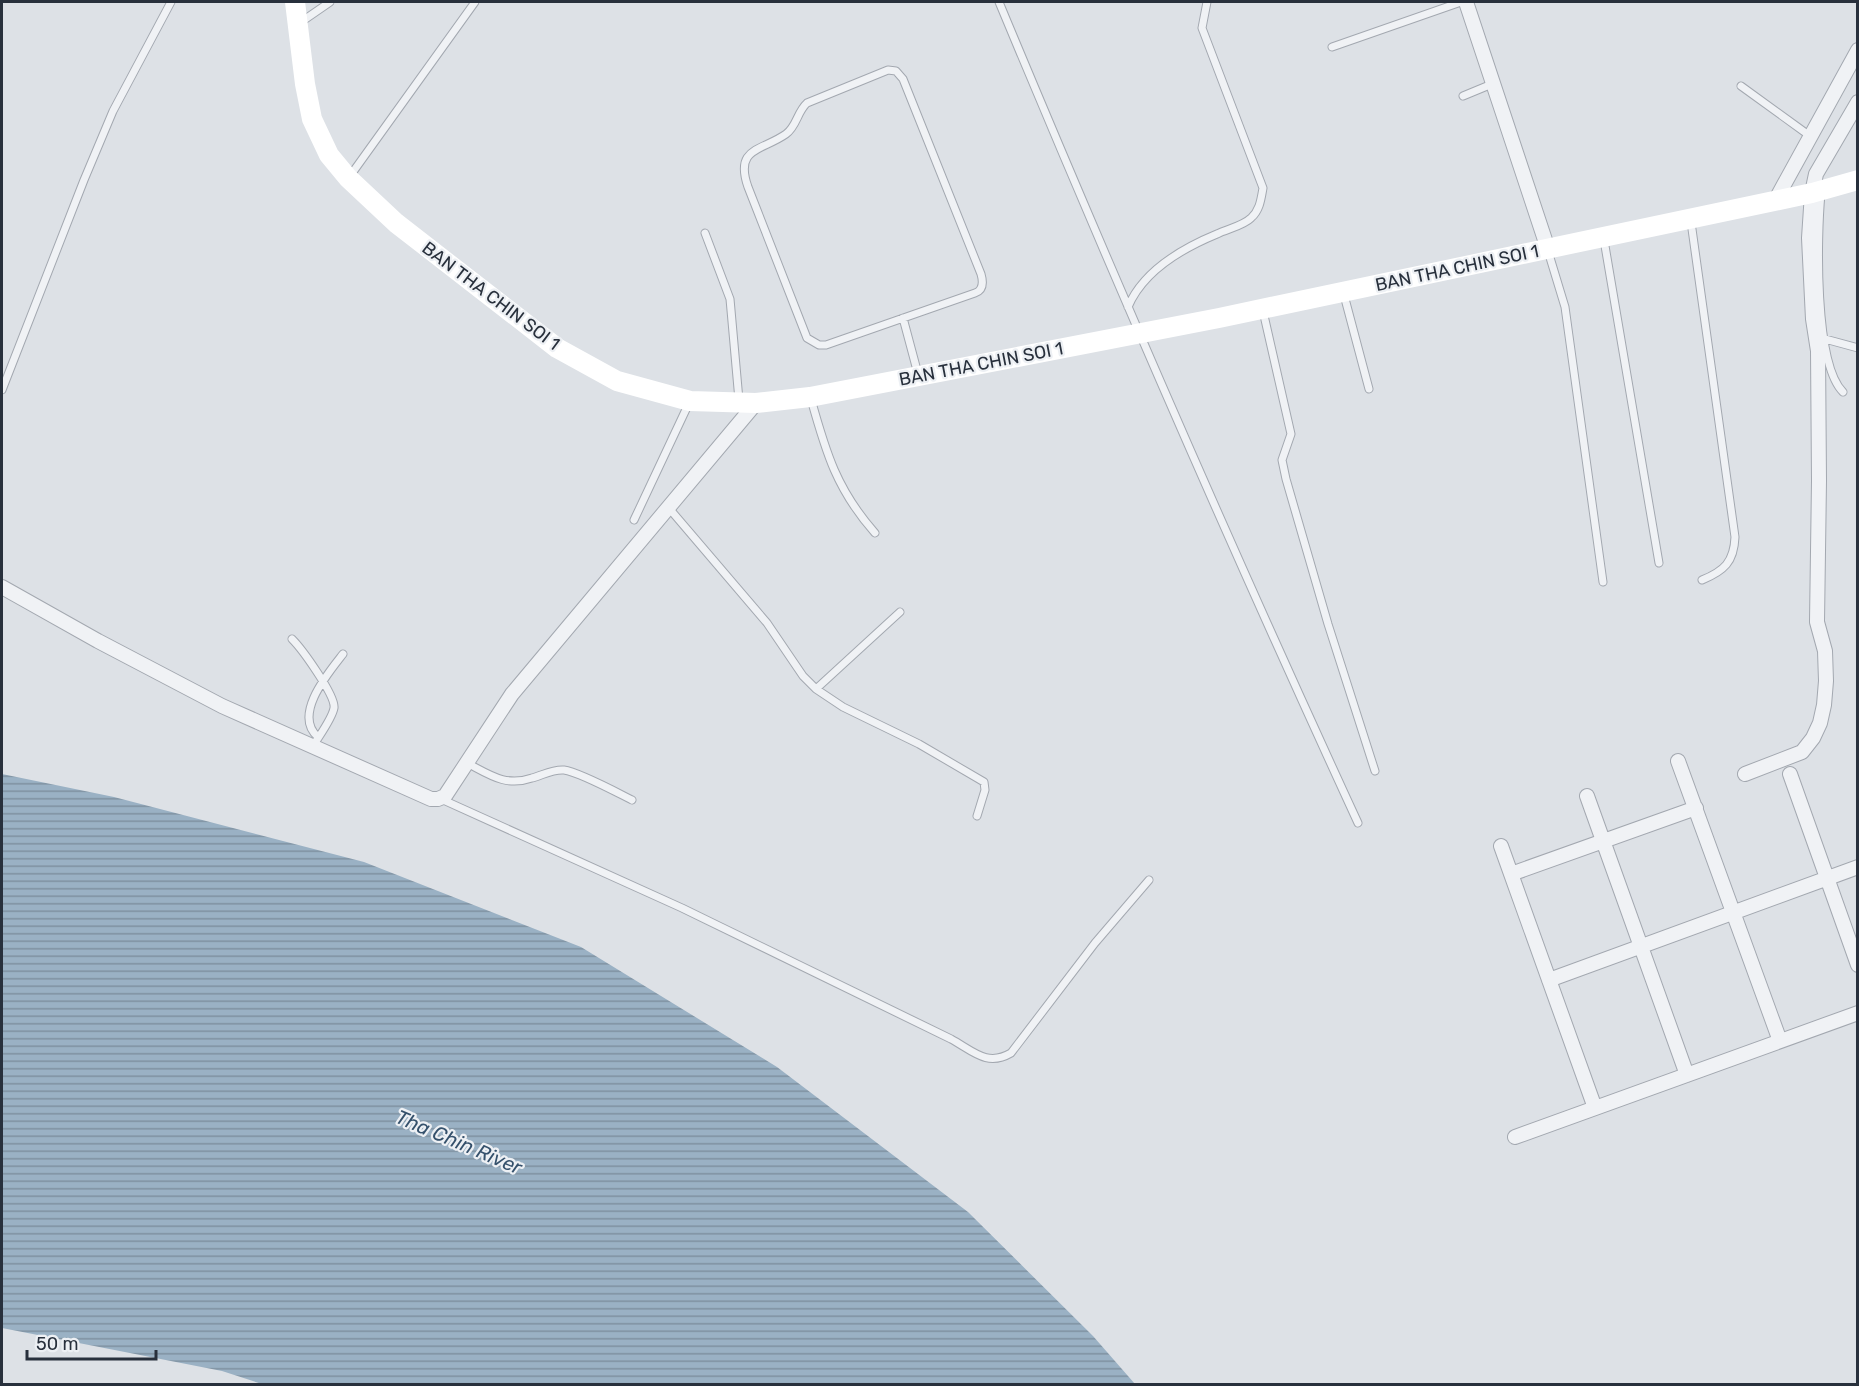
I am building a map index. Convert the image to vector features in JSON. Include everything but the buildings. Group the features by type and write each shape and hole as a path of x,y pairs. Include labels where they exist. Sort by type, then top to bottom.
{"street":[{"name":"BAN THA CHIN SOI 1","path":"295,2 305,84 312,119 329,155 348,178 396,223 557,348 617,381 690,401 748,403 810,397 1343,292 1814,193 1857,180"},
{"path":"1466,2 1548,249"},
{"path":"1778,200 1857,50"},
{"path":"1745,774 1802,752 1813,738 1820,723 1824,705 1825,651 1818,622 1818,351 1813,319 1810,261 1816,174 1857,102"},
{"path":"2,587 98,641 222,706 315,741 431,799 441,798 445,796 512,694 668,507 748,403"},
{"path":"1678,761 1780,1041"},
{"path":"1790,774 1857,965"},
{"path":"1587,796 1687,1075"},
{"path":"1511,874 1696,808"},
{"path":"1501,846 1595,1108"},
{"path":"1549,980 1857,867"},
{"path":"1515,1137 1857,1013"}],"lane":[{"path":"2,390 113,111 171,2"},
{"path":"298,23 330,2"},
{"path":"348,178 475,2"},
{"path":"999,2 1138,334 1288,672 1358,823"},
{"path":"1128,306 1132,297 1157,269 1175,254 1250,219 1260,206 1263,188 1202,28 1207,2"},
{"path":"1332,47 1461,2"},
{"path":"891,70 896,71 903,78 982,281 979,291 903,318 826,345 819,345 807,338 743,169 743,164 753,152 786,134 793,127 800,111 807,103 891,70"},
{"path":"1463,96 1492,84"},
{"path":"1741,86 1810,136"},
{"path":"1814,193 1825,339 1833,378 1843,392"},
{"path":"1691,219 1735,537 1732,557 1724,568 1702,580"},
{"path":"705,233 730,299 748,403"},
{"path":"1604,237 1659,563"},
{"path":"1548,249 1565,307 1603,582"},
{"path":"1343,292 1369,389"},
{"path":"1263,308 1291,434 1282,460 1286,478 1328,624 1376,771"},
{"path":"903,318 919,376"},
{"path":"1825,339 1857,348"},
{"path":"810,397 831,466 853,505 875,533"},
{"path":"634,520 690,401"},
{"path":"668,507 767,623 803,676 816,689 843,707 919,744 979,777 984,782 985,790 977,816"},
{"path":"816,689 900,612"},
{"path":"292,639 308,657 332,695 334,707 315,741"},
{"path":"315,741 310,713 316,692 343,654"},
{"path":"467,763 500,780 510,782 520,782 554,771 570,772 632,800"},
{"path":"441,798 682,908 951,1039 989,1060 1000,1059 1011,1053 1095,943 1149,880"}],"water":[{"name":"Tha Chin River","path":"2,774 114,797 364,862 581,947 777,1067 968,1212 1093,1336 1135,1384 262,1384 222,1371 2,1328"}]}
